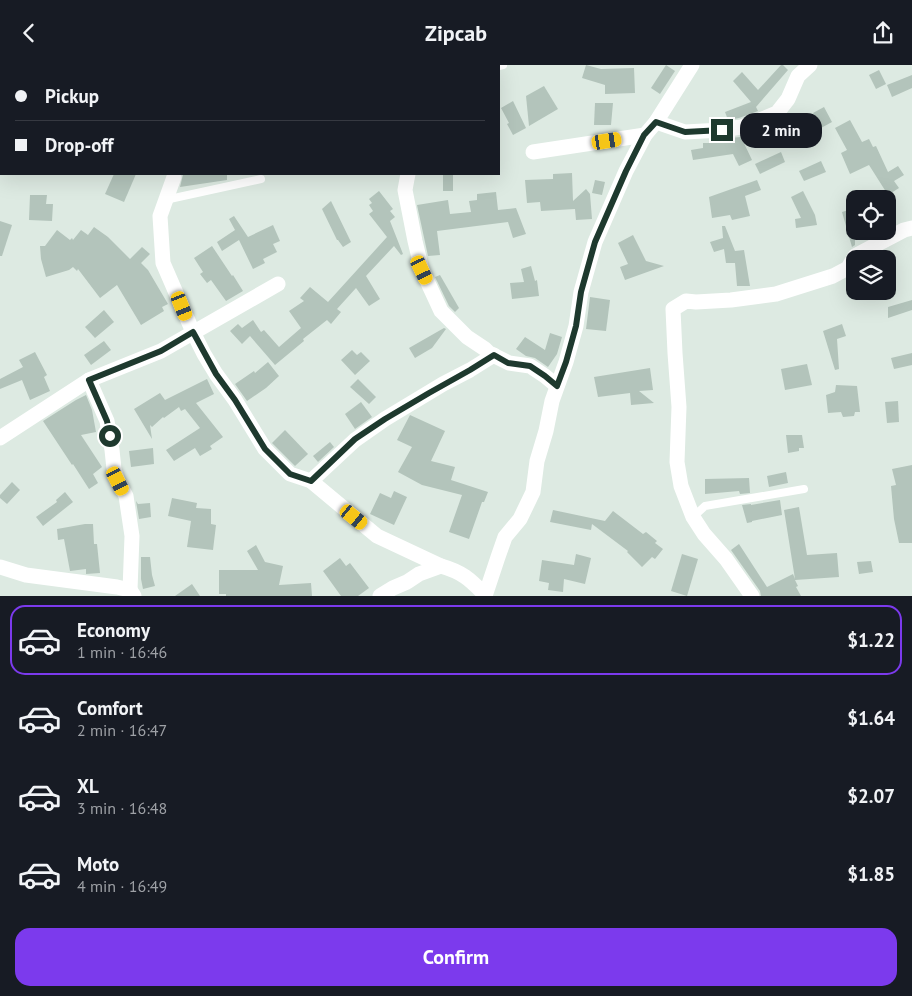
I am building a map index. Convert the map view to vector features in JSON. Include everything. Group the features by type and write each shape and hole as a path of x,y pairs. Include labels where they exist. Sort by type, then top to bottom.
{"street":[{"path":"174,177 160,216 164,263 193,332 216,374 235,400 265,449 290,474 311,481 377,536 441,566 461,573 471,580 485,595 505,537 520,519 533,492 537,461 552,401 576,326 581,292 595,242 644,135 656,122 692,65"},
{"path":"656,122 685,132 741,127 760,120 777,113 788,99 798,76 810,65"},
{"path":"533,152 644,135"},
{"path":"408,175 406,190 408,208 422,270 442,311 467,337 489,353 508,363 530,366 557,386"},
{"path":"752,596 693,517 681,486 677,462 679,407 673,309 686,301 696,303 776,294 833,276 848,268 855,256 912,227"},
{"path":"0,439 89,380 161,351 278,284"},
{"path":"311,481 355,439 385,419 494,355"},
{"path":"0,567 26,575 117,587 132,593 132,536 126,496 114,469 107,421 89,380"},
{"path":"380,596 419,574 441,566"}],"lane":[{"path":"165,200 261,179"},
{"path":"693,517 705,506 804,489"}],"building":[{"path":"586,65 601,69 634,68 635,93 605,94 605,85 582,78"},
{"path":"666,65 675,71 660,94 651,88"},
{"path":"781,65 788,70 756,107 758,111 728,120 725,112 751,102 733,81 742,72 758,90"},
{"path":"879,70 886,84 876,89 869,75"},
{"path":"912,75 912,88 892,97 887,85"},
{"path":"544,86 558,109 529,126 526,96"},
{"path":"513,101 526,128 513,135 501,108"},
{"path":"595,103 613,103 611,125 594,125"},
{"path":"824,107 832,122 821,128 813,113"},
{"path":"850,120 862,142 869,139 873,147 876,146 888,172 898,166 904,175 894,181 899,188 896,190 885,190 869,165 850,174 841,153 847,150 835,128"},
{"path":"741,137 752,160 739,166 733,154 693,160 691,150 703,148 703,143 721,143 729,138"},
{"path":"781,152 785,162 760,174 755,164"},
{"path":"821,161 826,172 804,181 799,171"},
{"path":"572,173 573,201 586,189 590,194 592,219 576,220 575,209 541,211 540,202 527,203 525,180 553,179 553,174"},
{"path":"114,175 136,175 124,202 105,194"},
{"path":"183,175 227,175 227,180 180,187"},
{"path":"443,175 453,175 453,191 443,191"},
{"path":"595,180 605,182 602,195 592,193"},
{"path":"757,180 761,190 745,196 750,216 732,220 730,215 712,218 709,197"},
{"path":"379,191 393,209 390,211 395,217 390,221 403,254 401,255 394,246 366,276 380,299 369,306 356,288 337,309 341,312 331,324 327,320 275,365 250,336 242,344 230,331 238,324 242,328 253,320 261,332 264,330 279,347 301,328 289,311 304,301 300,298 310,287 328,302 387,237 369,214 373,211 369,205 372,203 369,199"},
{"path":"803,191 815,215 817,225 796,228 795,219 801,218 791,197"},
{"path":"496,192 498,210 516,208 526,234 513,238 508,222 437,231 440,255 428,256 417,205 448,200 450,214 471,212 469,201 477,200 477,194"},
{"path":"30,195 47,195 46,204 53,204 52,221 29,220"},
{"path":"331,201 351,242 343,247 337,240 322,209"},
{"path":"846,211 846,226 842,212"},
{"path":"234,216 248,237 273,225 280,241 273,244 277,252 263,259 265,263 253,269 239,240 222,251 217,242 235,230 229,219"},
{"path":"0,221 12,225 2,256 0,256"},
{"path":"722,226 725,226 735,251 744,250 750,286 737,286 735,263 726,263 724,249 714,252 710,242 723,238"},
{"path":"94,227 108,237 130,259 142,247 150,254 141,263 148,270 168,304 162,307 164,311 141,325 117,285 100,298 78,269 77,271 73,267 46,277 40,246 45,246 57,230 70,240 72,238 73,240 81,230 88,235"},
{"path":"633,235 646,261 664,266 625,280 620,267 628,264 618,243"},
{"path":"850,240 855,240 855,245 852,247"},
{"path":"212,246 243,291 226,301 211,280 207,283 200,274 203,272 194,258"},
{"path":"531,266 535,281 537,280 539,296 512,299 510,283 524,282 521,269"},
{"path":"440,275 459,308 455,312 449,306 435,277"},
{"path":"590,297 610,300 606,331 586,329"},
{"path":"912,300 912,310 888,318 888,307"},
{"path":"104,310 114,322 95,338 85,327"},
{"path":"842,324 846,336 837,339 839,369 835,370 823,331"},
{"path":"444,328 446,329 432,348 415,358 409,348"},
{"path":"550,333 562,337 557,354 548,367 516,349 525,337 545,350"},
{"path":"104,341 111,350 91,365 84,355"},
{"path":"352,350 357,355 361,352 370,361 355,375 341,360"},
{"path":"35,352 47,375 44,377 50,391 30,400 22,380 0,389 0,379 23,367 19,360"},
{"path":"912,353 912,365 894,369 891,358"},
{"path":"268,362 279,376 247,401 235,384 254,371 255,373"},
{"path":"807,364 812,385 785,390 781,369"},
{"path":"650,368 653,390 639,391 654,403 631,405 630,393 598,397 594,377"},
{"path":"207,379 214,394 196,403 223,437 210,446 212,449 200,456 195,448 174,461 166,450 200,428 185,409 181,411 179,407 152,427 150,425 152,439 134,409 160,393 165,400"},
{"path":"358,379 376,397 369,404 350,387"},
{"path":"836,385 857,386 860,412 855,412 854,416 843,417 841,412 828,413 826,395 835,392"},
{"path":"86,395 92,410 96,432 81,435 102,467 93,474 98,483 89,489 43,421"},
{"path":"898,401 899,422 887,423 885,402"},
{"path":"361,402 372,417 355,429 345,414"},
{"path":"410,415 445,431 431,461 455,467 451,480 488,492 484,502 482,502 469,539 449,532 462,495 422,485 398,472 412,447 397,440"},
{"path":"285,430 308,454 295,466 272,443"},
{"path":"786,435 802,435 804,448 788,453"},
{"path":"330,442 334,447 318,462 313,456"},
{"path":"153,448 154,464 131,467 129,451"},
{"path":"912,465 912,543 899,543 894,519 891,486 896,485 892,469"},
{"path":"786,472 788,483 769,487 767,476"},
{"path":"749,478 750,493 740,494 739,491 705,494 705,479"},
{"path":"12,482 20,490 7,504 0,498 0,495"},
{"path":"394,491 407,497 394,525 370,514 380,493 391,498"},
{"path":"65,492 73,502 43,526 36,517 57,502 56,500"},
{"path":"172,498 197,503 196,508 211,509 211,524 216,525 213,550 187,547 191,521 168,516"},
{"path":"780,500 782,515 747,523 742,505"},
{"path":"136,501 138,504 150,503 151,517 139,519"},
{"path":"799,507 807,555 837,553 839,577 795,580 798,586 796,587 801,596 761,596 760,591 731,550 739,544 767,587 793,574 795,579 784,510"},
{"path":"553,510 605,521 613,511 643,534 646,532 663,549 655,559 652,557 642,567 628,551 592,524 591,530 550,522"},
{"path":"93,524 94,544 97,544 100,573 86,574 86,569 70,571 64,539 58,540 57,529"},
{"path":"256,545 265,562 283,566 279,585 311,583 312,596 226,596 226,594 219,594 219,570 258,570 247,551"},
{"path":"576,554 591,558 585,584 564,579 563,592 548,590 549,583 539,581 542,560 574,565"},
{"path":"682,554 698,559 687,596 671,591"},
{"path":"141,557 150,557 155,586 143,589"},
{"path":"340,558 346,566 350,563 369,588 358,596 341,596 323,571"},
{"path":"871,561 873,572 859,574 857,562"},
{"path":"192,584 200,596 175,596"}],"route":[{"path":"110,436 107,421 89,380 161,351 193,332 216,374 235,400 265,449 290,474 311,481 355,439 385,419 494,355 508,363 530,366 557,386 576,326 581,292 595,242 644,135 656,122 685,132 722,130"}]}
